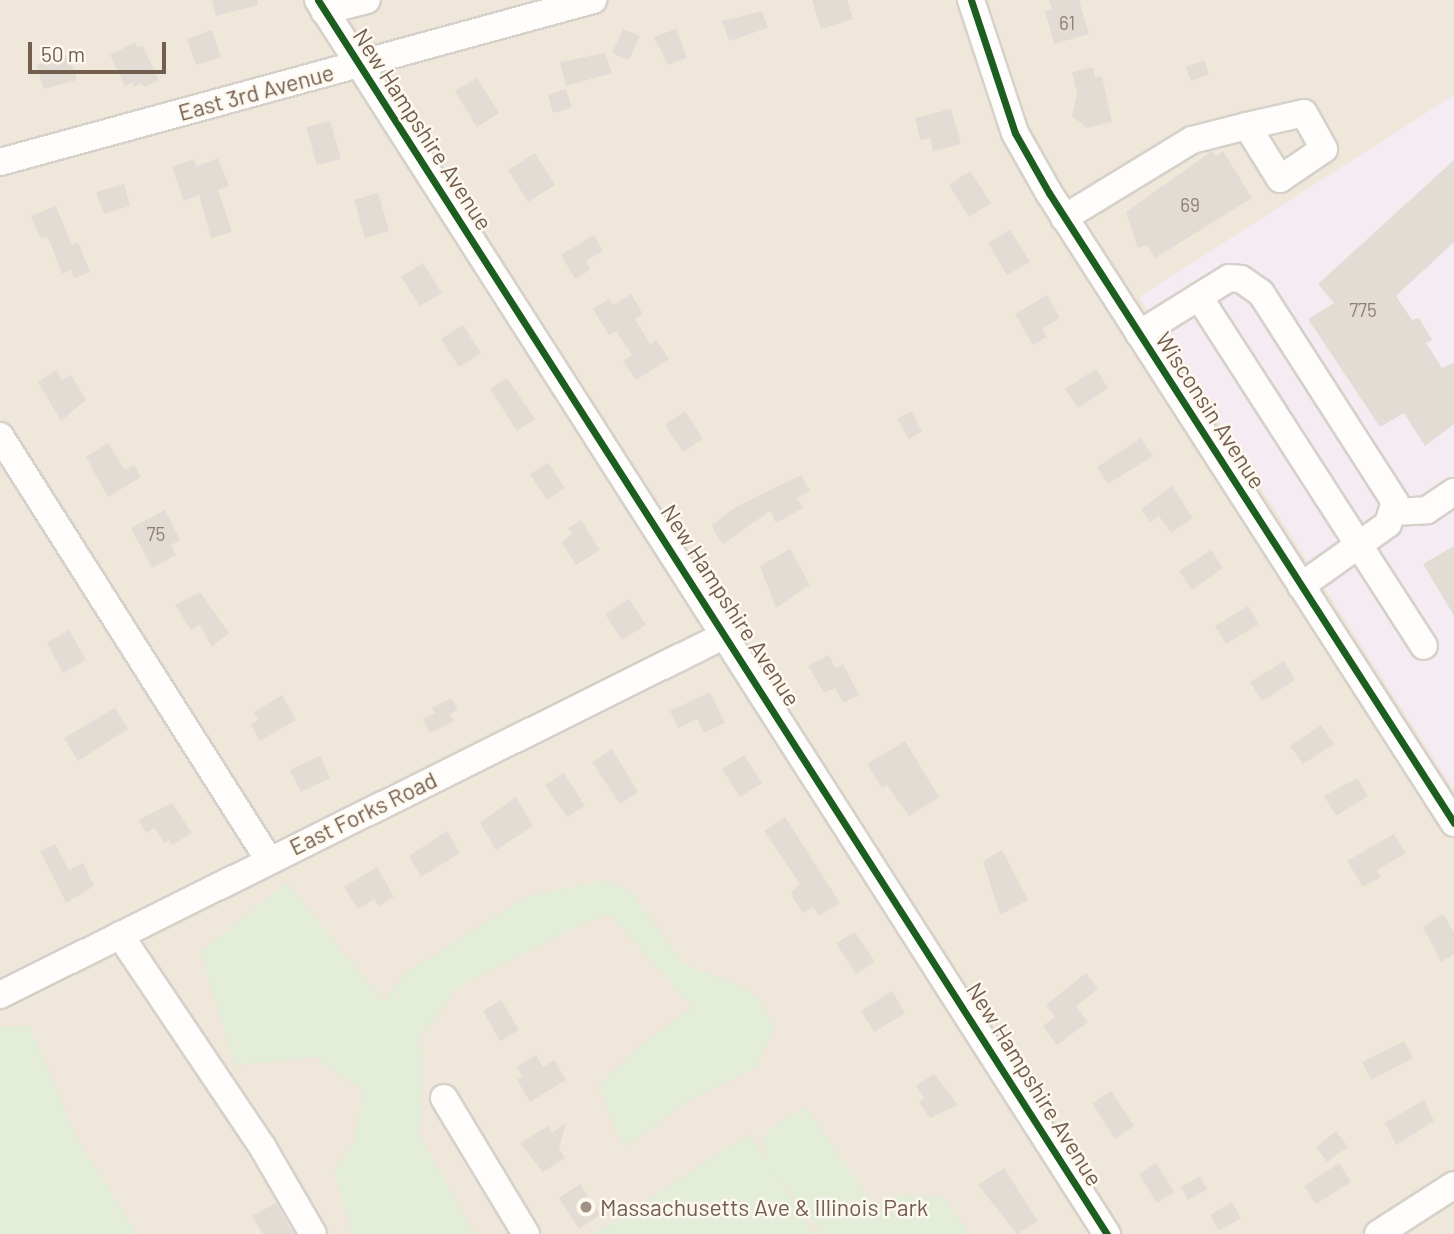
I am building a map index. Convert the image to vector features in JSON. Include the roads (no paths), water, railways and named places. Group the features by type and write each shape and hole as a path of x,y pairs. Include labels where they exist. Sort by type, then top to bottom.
{"street":[{"path":"321,5 367,0"},
{"name":"Wisconsin Avenue","path":"971,0 1015,133 1064,218 1454,823"},
{"name":"East 3rd Avenue","path":"0,162 583,1"},
{"name":"New Hampshire Avenue","path":"321,5 727,634 1107,1234"},
{"path":"1064,218 1174,148 1247,125"},
{"path":"1139,334 1229,278 1241,279 1261,293 1395,502 1388,524 1301,586"},
{"path":"1199,297 1424,646"},
{"path":"0,436 269,860"},
{"path":"1394,512 1427,510 1454,492"},
{"name":"East Forks Road","path":"0,995 727,634"},
{"path":"120,935 263,1148 313,1234"},
{"path":"444,1098 526,1234"},
{"path":"1378,1234 1407,1226 1454,1185"}],"place":[{"name":"Massachusetts Ave & Illinois Park","path":"586,1207"}]}
